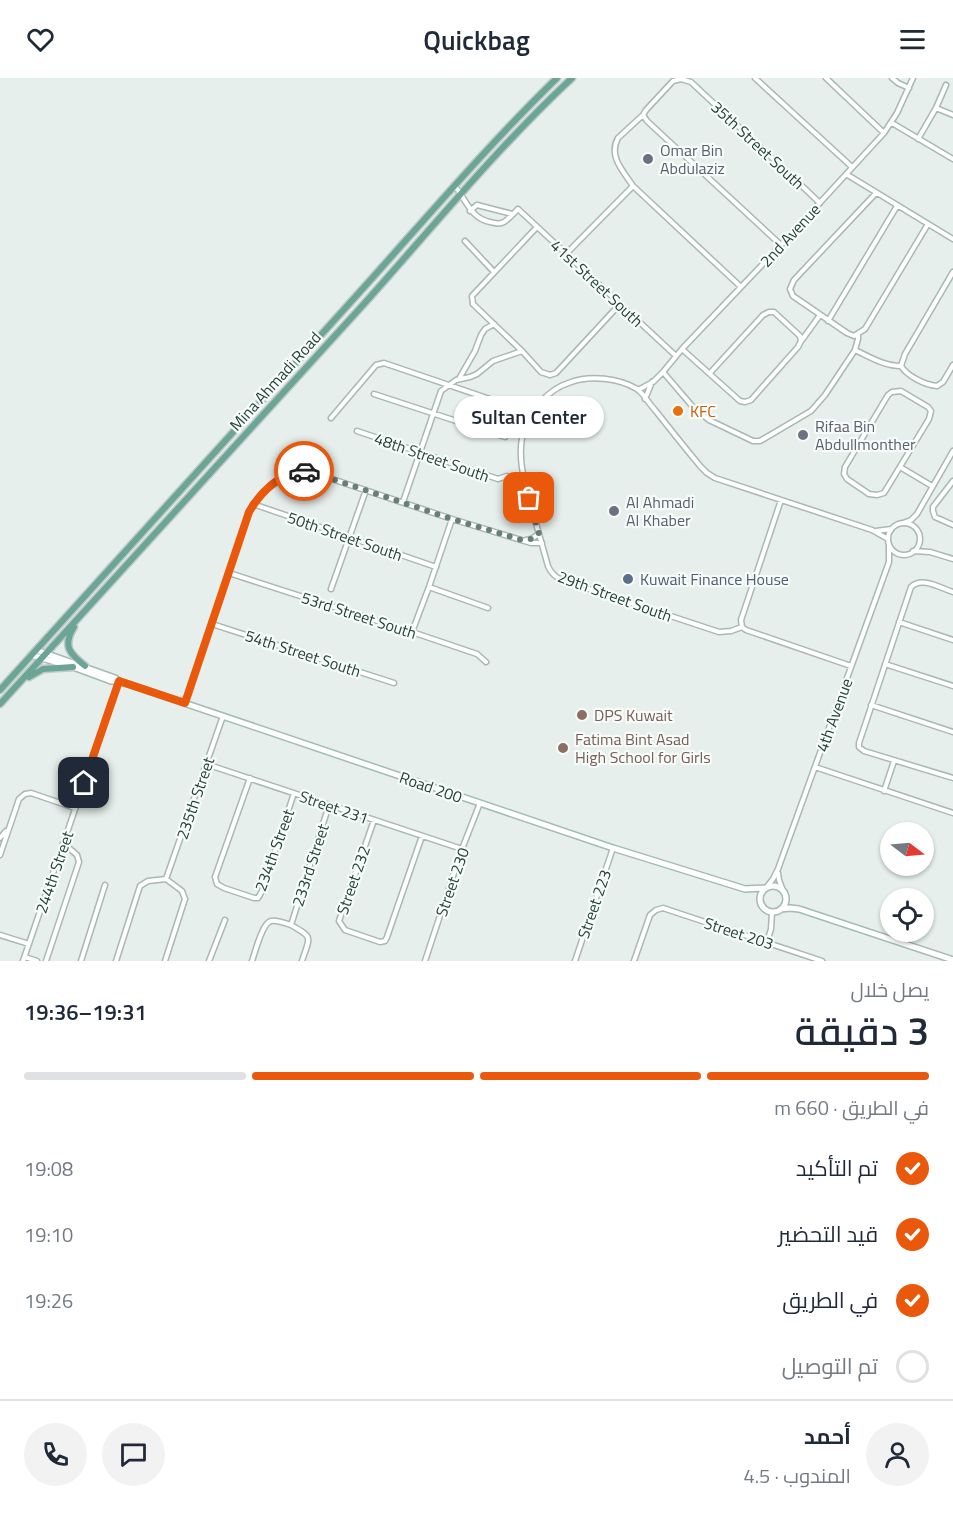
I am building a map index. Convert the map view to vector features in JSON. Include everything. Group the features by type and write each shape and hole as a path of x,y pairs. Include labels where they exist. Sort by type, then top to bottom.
{"main road":[{"name":"Mina Ahmadi Road","path":"0,690 374,277 454,185 557,78"},
{"name":"Mina Ahmadi Road","path":"0,704 461,194 572,78"},
{"path":"85,610 71,630 68,642 72,656 85,666"},
{"name":"Road 200","path":"34,652 111,681 119,681"},
{"name":"Road 200","path":"44,656 85,666 119,681 613,848 745,890 761,906"},
{"path":"8,696 37,671 73,667"},
{"path":"799,909 775,886 766,888 760,895 761,906 766,910 772,912 781,909 799,909 953,960"},
{"name":"Road 200","path":"745,890 766,888"},
{"path":"781,909 785,905 784,893"}],"street":[{"path":"755,78 852,167"},
{"path":"826,78 884,133"},
{"path":"892,78 909,88"},
{"name":"2nd Avenue","path":"638,390 653,382 663,372 884,133 913,78"},
{"name":"35th Street South","path":"643,115 674,81 681,79 691,82 820,203"},
{"path":"918,139 946,85"},
{"path":"936,108 953,115"},
{"path":"741,287 633,186 616,161 614,147 618,138 643,115 782,245"},
{"path":"891,123 953,159"},
{"path":"845,174 953,239"},
{"path":"454,185 470,211 483,221 500,224 513,214"},
{"path":"566,254 633,186"},
{"path":"876,194 794,280 790,289 793,296 847,333 854,336 865,330 928,224"},
{"path":"470,211 477,205 513,214"},
{"path":"828,321 897,206"},
{"name":"41st Street South","path":"513,214 518,209 676,356"},
{"path":"537,227 472,296 472,300 473,304 541,372 550,375 556,373 620,304"},
{"path":"465,241 494,272"},
{"path":"901,366 905,354 953,272"},
{"path":"710,373 763,315 769,312 774,312 800,336 801,341"},
{"path":"682,349 740,401 745,402 751,400 798,347 820,315"},
{"path":"403,502 441,391 459,378 481,335 485,329 494,324"},
{"path":"663,372 693,407 709,420 753,441 760,441 811,411 825,395 855,350 858,335"},
{"path":"855,350 884,364 901,366"},
{"path":"459,378 477,374 493,360 522,351"},
{"path":"331,418 376,365 384,363 519,409 536,407"},
{"path":"901,366 904,371 930,386 937,386 943,382 953,365"},
{"name":"29th Street South","path":"638,390 616,381 600,378 578,380 555,389 536,407 525,423 521,443 521,464 548,566 558,579 719,632 731,632 742,627"},
{"name":"2nd Avenue","path":"645,399 653,382"},
{"path":"638,390 707,473 715,478 872,531 900,554"},
{"path":"901,391 931,411 929,419 900,467 884,493 877,495 869,494 847,479 844,474 844,467 888,395 901,391"},
{"path":"374,394 505,438"},
{"path":"519,409 525,423"},
{"name":"48th Street South","path":"357,431 498,479 507,476"},
{"path":"872,531 884,531 911,520 917,514 952,453"},
{"path":"900,467 932,486"},
{"path":"185,703 249,512 262,493 289,473 308,471 452,519 531,543 542,543"},
{"path":"953,481 933,507 935,517 953,525"},
{"path":"331,589 366,490"},
{"path":"781,500 741,620 742,627 851,666"},
{"name":"50th Street South","path":"253,504 436,567"},
{"path":"917,514 919,541 930,552"},
{"path":"412,632 452,519"},
{"path":"903,523 912,525 918,531"},
{"path":"888,542 891,529"},
{"path":"522,540 539,535"},
{"path":"913,551 919,541"},
{"name":"4th Avenue","path":"766,888 778,869 889,562 888,542"},
{"path":"889,562 900,554 913,551 930,552 953,559"},
{"name":"53rd Street South","path":"229,573 477,654 486,662"},
{"path":"953,592 924,582 915,583 910,590 859,741 864,751 953,778"},
{"path":"429,587 488,608"},
{"path":"899,622 953,640"},
{"name":"54th Street South","path":"212,624 394,683"},
{"path":"885,664 953,686"},
{"name":"244th Street","path":"24,959 119,681"},
{"path":"871,705 953,732"},
{"name":"235th Street","path":"166,879 223,716"},
{"path":"884,790 894,761"},
{"name":"Street 231","path":"206,764 462,849"},
{"path":"815,766 953,813"},
{"name":"234th Street","path":"250,778 215,877 217,884 224,888 258,898 294,793"},
{"path":"0,855 19,799 25,794 31,793 75,808"},
{"name":"Street 230","path":"425,961 462,849 480,803"},
{"name":"233rd Street","path":"291,925 329,806"},
{"name":"Street 232","path":"374,820 339,921 345,930 380,942 387,937 422,836"},
{"path":"0,838 9,828"},
{"path":"46,961 78,864 78,857 63,843"},
{"name":"Street 223","path":"575,961 613,848"},
{"path":"778,869 784,893"},
{"path":"116,961 140,886 147,880 166,879 182,891 185,899 165,961"},
{"path":"81,961 105,885"},
{"name":"Street 203","path":"634,961 649,919 656,910 666,909 822,961"},
{"path":"767,942 772,923 772,912"},
{"path":"209,961 225,920"},
{"name":"233rd Street","path":"252,961 264,928 267,922 272,921 291,925 306,934 308,942 302,961"},
{"path":"0,935 29,944"},
{"path":"24,959 37,961"}],"way so far":[{"path":"304,471 522,540 531,539 539,534 529,498"}],"place":[{"name":"Omar Bin Abdulaziz","path":"648,159"},
{"name":"KFC","path":"678,411"},
{"name":"Rifaa Bin Abdullmonther","path":"803,435"},
{"name":"Sultan Center","path":"529,498"},
{"name":"Al Ahmadi Al Khaber","path":"614,511"},
{"name":"Kuwait Finance House","path":"628,579"},
{"name":"DPS Kuwait","path":"582,715"},
{"name":"Fatima Bint Asad High School for Girls","path":"563,748"}],"route":[{"path":"84,783 119,681 185,703 249,512 262,493 289,473 304,471"}]}
